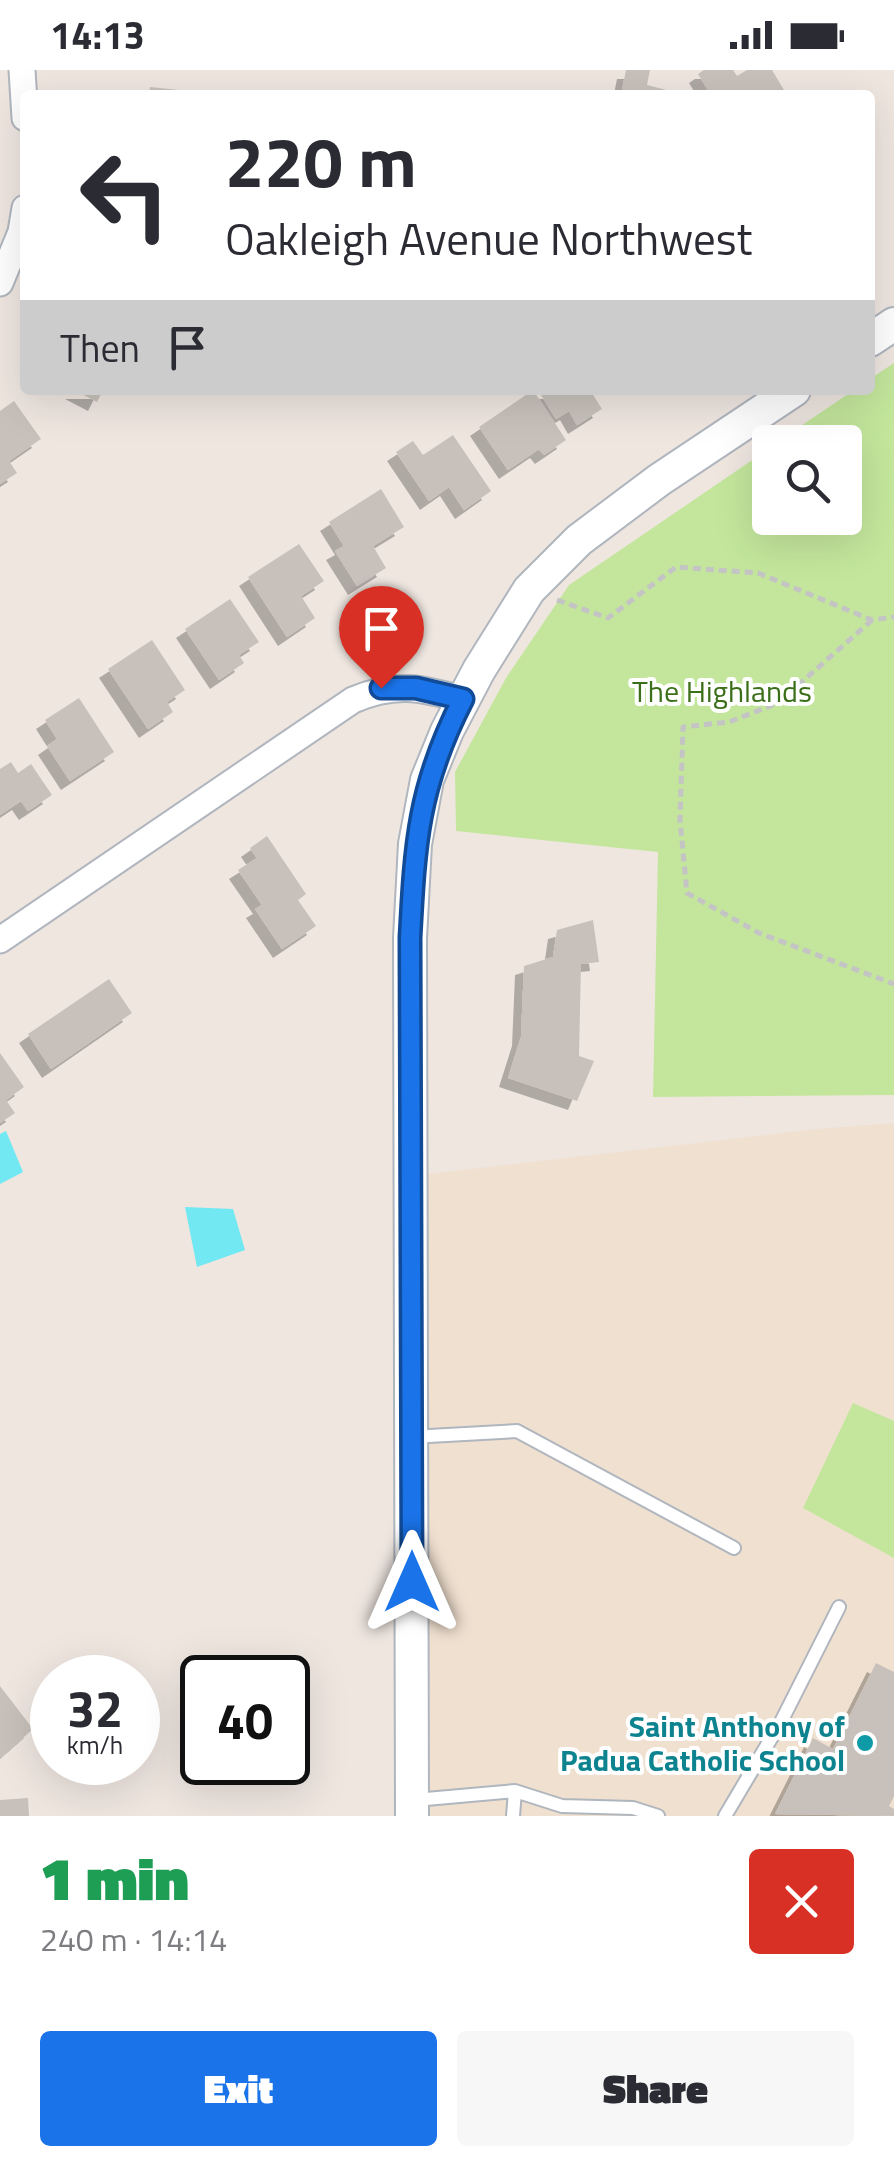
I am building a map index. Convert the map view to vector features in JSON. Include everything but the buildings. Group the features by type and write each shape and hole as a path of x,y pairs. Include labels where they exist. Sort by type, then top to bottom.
{"street":[{"path":"0,283 20,234"},
{"path":"412,1808 410,938 415,844 427,780 463,699 529,590 578,540 787,395"},
{"path":"0,940 353,700 381,688 416,688 463,699"}],"lane":[{"path":"411,1437 517,1431 734,1548"},
{"path":"725,1816 782,1720 839,1607"},
{"path":"412,1808 516,1790 562,1806 634,1808 658,1816"},
{"path":"514,1816 516,1790"}],"path":[{"path":"529,590 608,618 676,567 758,573 872,620 894,617"},
{"path":"872,620 778,704 729,722 684,728 680,820 687,894 759,933 894,984"}],"shaded area":[{"path":"894,1123 894,1816 412,1816 411,1176"}],"green space":[{"name":"The Highlands","path":"894,363 894,1095 653,1097 658,852 456,831 455,772 506,678 569,585 752,460 752,535 862,535 862,425 802,425 847,395 875,395 875,376"},
{"path":"853,1403 894,1421 894,1558 803,1508"}],"water":[{"path":"6,1131 23,1172 0,1184 0,1134"},
{"path":"185,1207 233,1209 245,1250 197,1267"}],"place":[{"name":"Saint Anthony of Padua Catholic School","path":"865,1743"}],"route":[{"path":"381,688 416,688 463,699 427,780 415,844 410,938 412,1582"}]}
